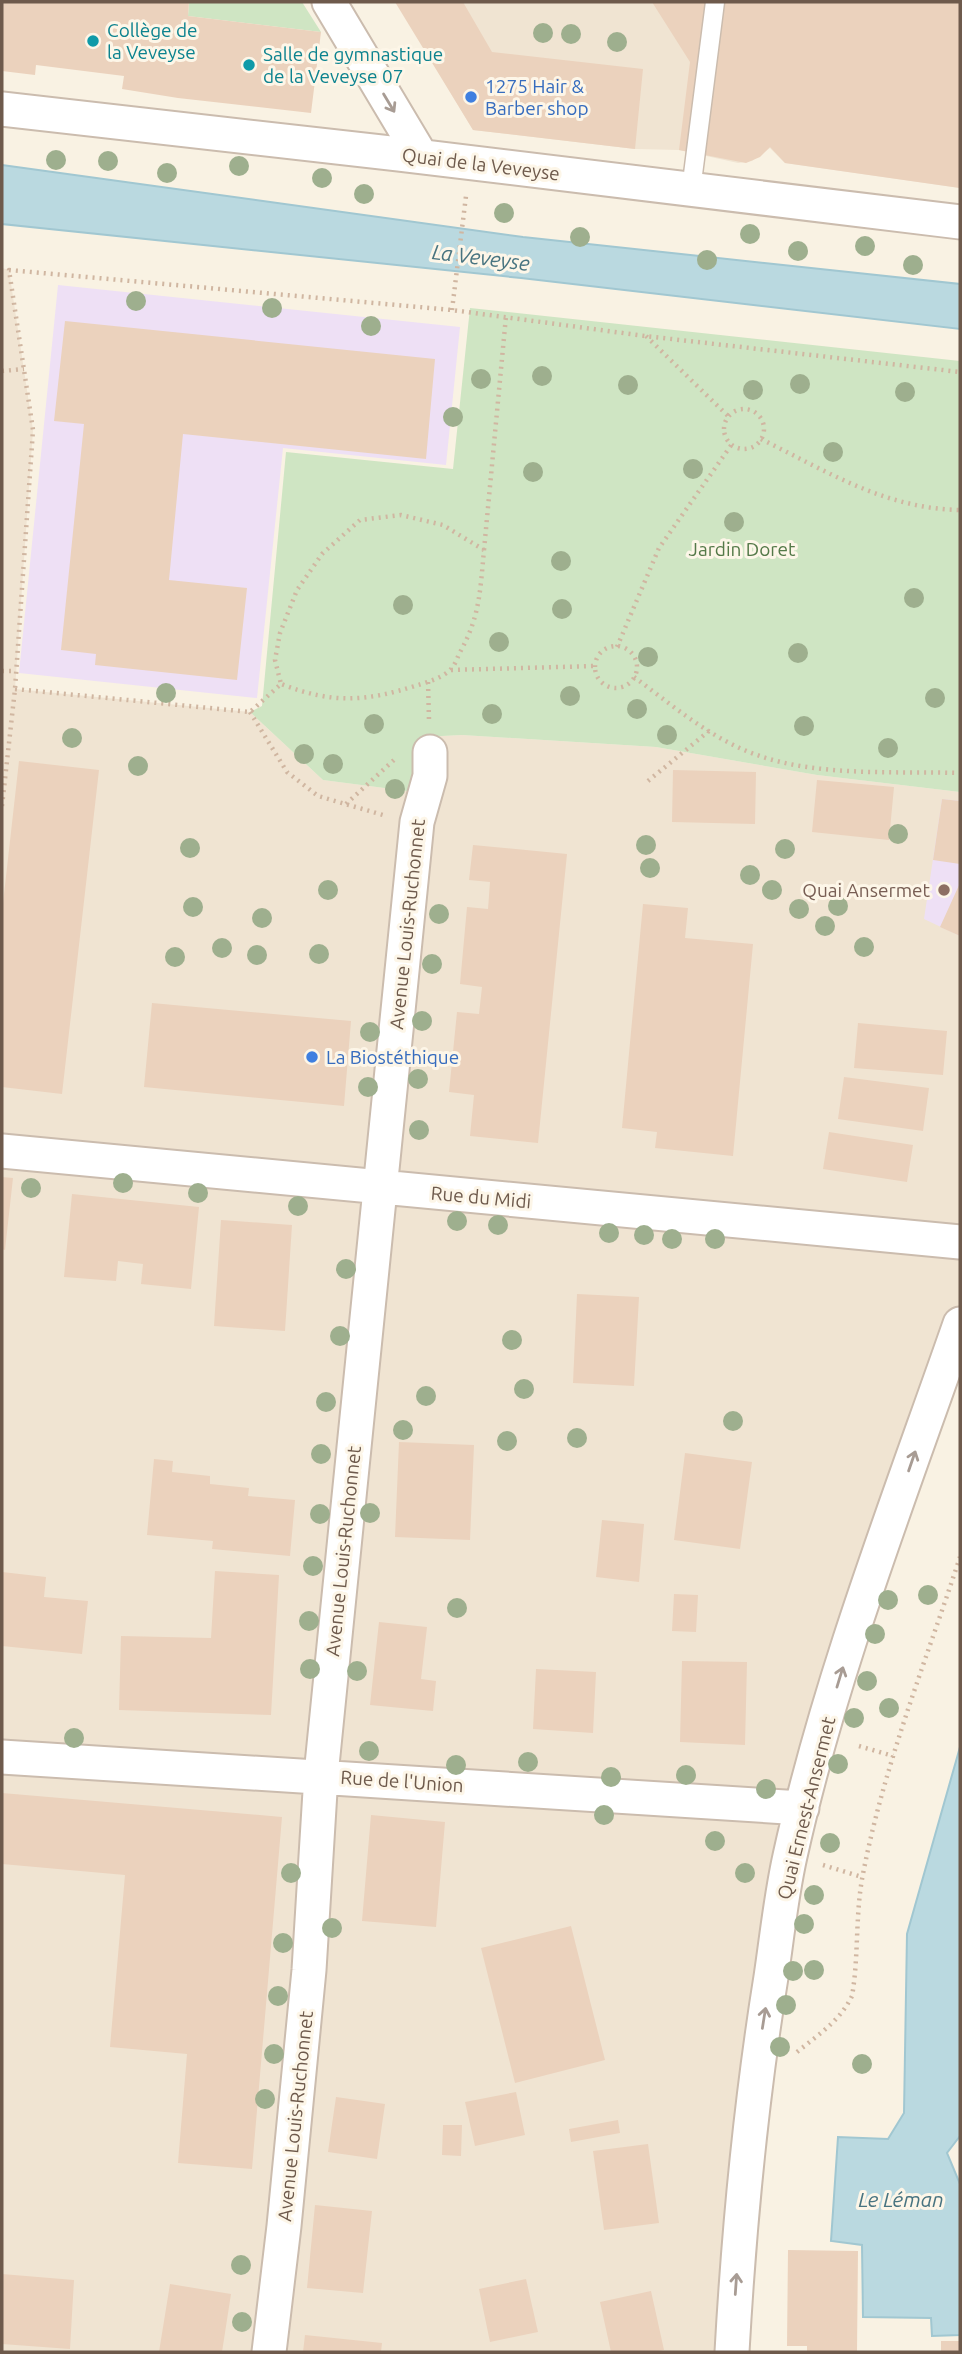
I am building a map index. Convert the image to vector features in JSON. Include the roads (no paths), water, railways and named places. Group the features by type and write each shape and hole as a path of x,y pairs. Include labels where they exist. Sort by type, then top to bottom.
{"street":[{"path":"329,2 421,156"},
{"name":"Quai de la Veveyse","path":"2,109 421,156 960,222"},
{"name":"Avenue Louis-Ruchonnet","path":"270,2352 285,2226 309,1970 321,1775 416,822 430,776 416,752"},
{"name":"Rue du Midi","path":"2,1151 960,1242"},
{"name":"Quai Ernest-Ansermet","path":"732,2352 754,2086 787,1869 802,1808 867,1589 960,1324"},
{"name":"Rue de l'Union","path":"2,1757 321,1775 802,1808"}],"lane":[{"path":"691,190 715,2"}],"water":[{"name":"La Veveyse","path":"2,165 523,237 960,284 960,329 521,278 2,224"},
{"name":"Le Léman","path":"960,1747 960,2136 947,2153 960,2184 960,2335 932,2336 931,2318 863,2317 862,2245 831,2241 838,2137 888,2139 904,2113 907,1934"}],"place":[{"name":"Collège de la Veveyse","path":"93,41"},
{"name":"Salle de gymnastique de la Veveyse 07","path":"249,65"},
{"name":"1275 Hair & Barber shop","path":"471,97"},
{"name":"Quai Ansermet","path":"944,890"},
{"name":"La Biostéthique","path":"312,1057"}],"park label":[{"name":"Jardin Doret","path":"742,549"}]}
